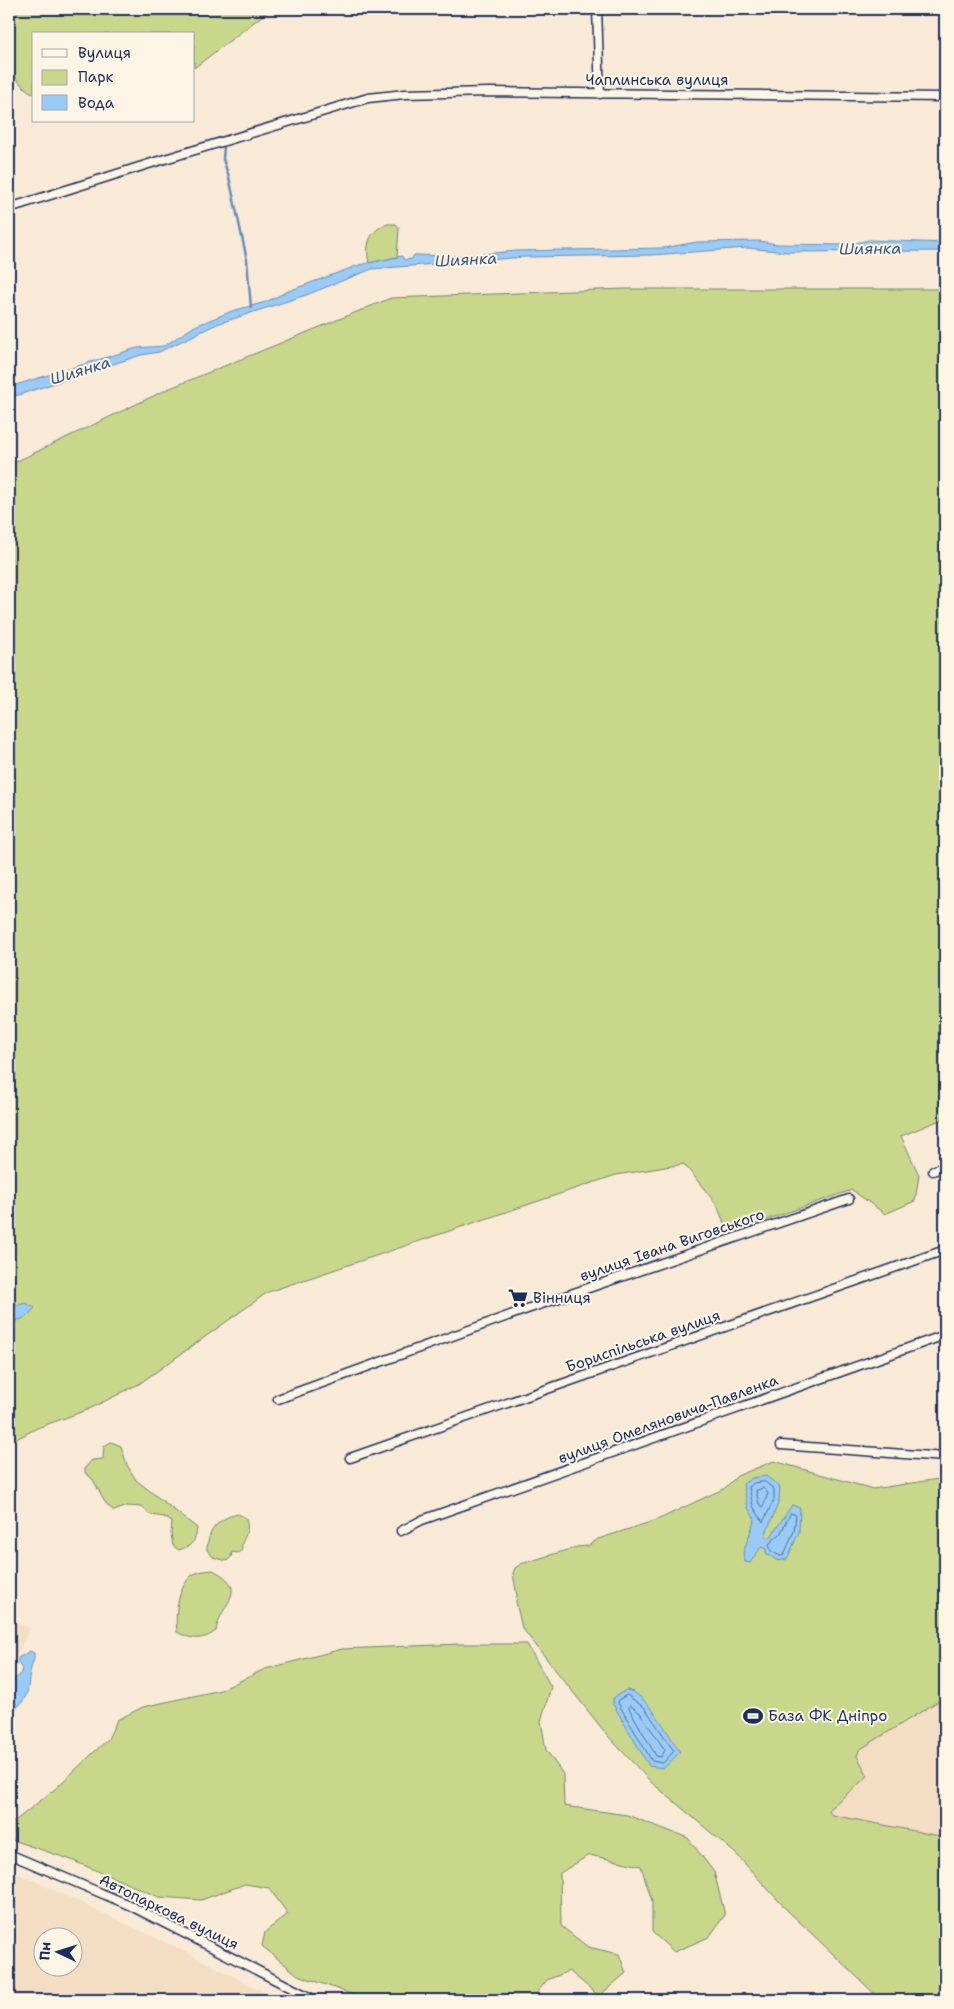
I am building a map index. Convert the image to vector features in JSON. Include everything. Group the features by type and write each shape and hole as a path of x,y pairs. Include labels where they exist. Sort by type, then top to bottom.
{"street":[{"path":"597,9 600,94"},
{"name":"Чаплинська вулиця","path":"9,208 368,98 406,94 480,92 945,97"},
{"path":"933,1171 945,1166"},
{"name":"вулиця Івана Виговського","path":"278,1399 518,1312 849,1199"},
{"name":"Бориспільська вулиця","path":"350,1458 945,1250"},
{"name":"вулиця Омеляновича-Павленка","path":"400,1531 422,1520 945,1335"},
{"path":"781,1445 945,1457"},
{"name":"Автопаркова вулиця","path":"9,1854 129,1905 315,2000"}],"shaded area":[{"path":"9,1618 30,1629 9,1669"},
{"path":"945,1697 945,1837 831,1815 828,1810 868,1777 857,1756 859,1750"},
{"path":"9,1869 190,1954 280,2000 9,2000"}],"green space":[{"path":"9,9 271,9 195,67 195,32 32,32 32,93 23,87 16,78 9,57"},
{"path":"388,224 396,224 399,228 397,257 369,263 368,244 370,239 376,230"},
{"path":"624,289 945,289 945,1118 901,1136 919,1175 915,1201 885,1214 852,1190 728,1233 717,1205 684,1164 616,1175 268,1292 139,1384 87,1410 37,1428 9,1443 9,1324 14,1323 26,1304 9,1307 9,465 168,389 391,298"},
{"path":"111,1442 121,1446 127,1465 136,1480 197,1528 196,1536 190,1545 179,1550 173,1546 172,1522 164,1517 151,1515 142,1507 127,1506 114,1511 104,1501 90,1476 85,1473 85,1468 92,1460 103,1459 104,1446"},
{"name":"База ФК Дніпро","path":"774,1461 873,1489 945,1478 945,1547 940,1562 945,1568 945,1697 859,1750 857,1756 868,1776 828,1810 832,1815 945,1837 945,2000 881,2000 787,1910 735,1853 651,1782 608,1736 522,1628 516,1602 517,1596 513,1573 515,1568 521,1564 577,1547 588,1546 598,1539 657,1520 725,1488 737,1476"},
{"path":"238,1514 246,1518 247,1524 242,1542 242,1550 238,1553 232,1552 231,1557 227,1561 213,1557 207,1550 209,1536 220,1522"},
{"path":"213,1570 224,1577 230,1584 231,1598 216,1631 201,1638 187,1637 177,1632 176,1618 182,1589 190,1577 201,1572"},
{"path":"460,1644 527,1644 551,1687 541,1721 546,1750 563,1774 564,1806 627,1815 688,1838 714,1872 725,1915 709,1937 674,1952 652,1932 652,1901 641,1866 589,1855 560,1873 561,1926 588,1947 619,1954 626,1973 599,1996 569,1971 547,1980 531,2000 368,2000 298,1975 262,1946 265,1932 288,1914 269,1888 245,1884 201,1900 159,1897 69,1859 9,1839 10,1825 55,1789 108,1739 117,1720 143,1707 221,1690 265,1669 342,1649"}],"water":[{"name":"Шиянка","path":"869,240 945,243 945,251 787,252 747,248 652,255 525,257 372,269 306,295 217,324 159,352 141,355 9,398 9,387 137,348 164,346 195,326 232,311 266,302 286,292 359,265 402,256 404,260 412,259 414,255 458,256 517,251 663,248 697,242 759,241 777,244 847,245"},
{"path":"26,1303 35,1308 26,1317 9,1324 9,1307"},
{"path":"766,1476 780,1487 779,1501 765,1536 770,1538 792,1505 800,1508 799,1532 787,1559 778,1561 766,1553 766,1549 761,1547 750,1563 745,1562 743,1553 755,1519 748,1508 743,1484 752,1478"},
{"path":"30,1651 34,1653 34,1656 27,1694 18,1707 12,1711 9,1710 9,1683 21,1673 22,1669 18,1663 18,1658"},
{"path":"626,1690 642,1698 649,1706 680,1752 664,1768 649,1766 613,1704 613,1698"}],"waterway":[{"path":"224,146 223,159 229,177 247,260 251,308"}],"place":[{"name":"Вінниця","path":"518,1298"},
{"name":"База ФК Дніпро","path":"753,1716"}]}
